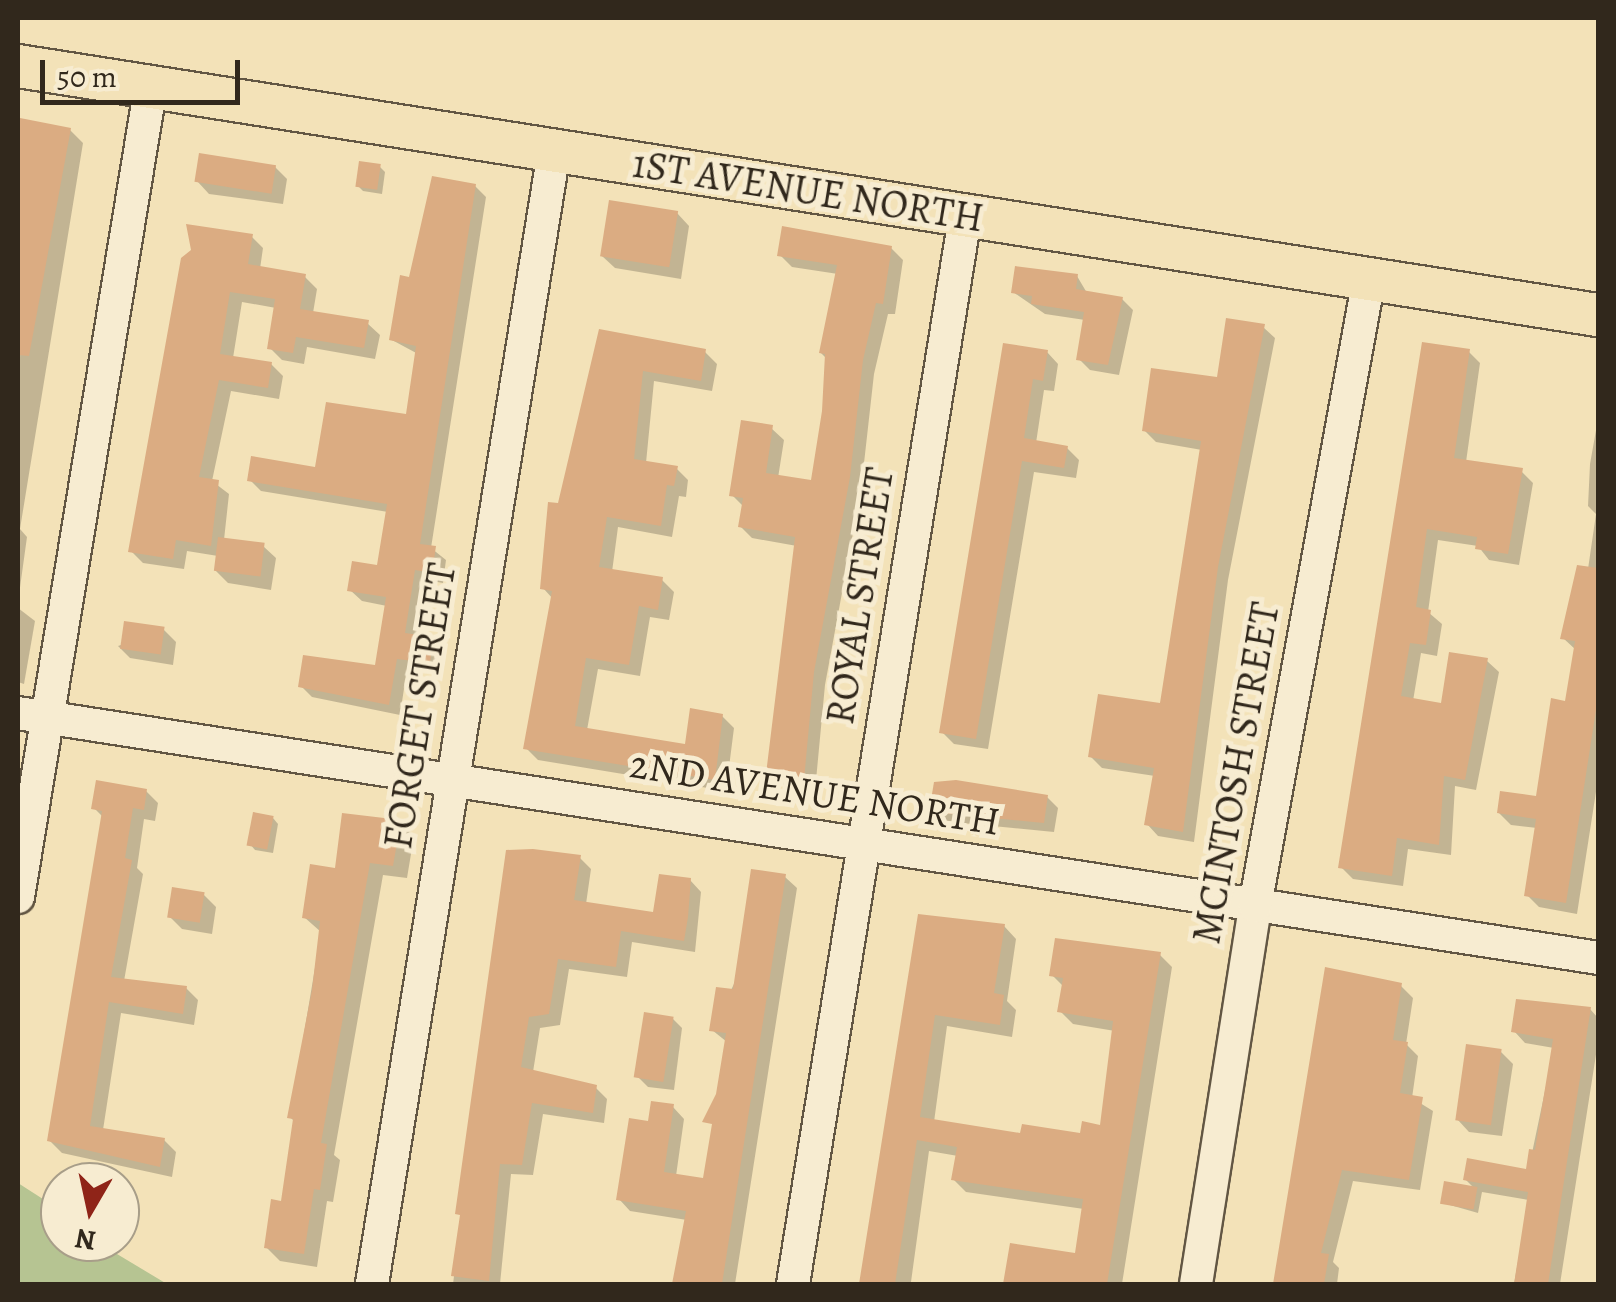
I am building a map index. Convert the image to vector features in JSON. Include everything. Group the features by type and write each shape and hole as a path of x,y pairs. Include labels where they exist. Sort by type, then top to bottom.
{"main road":[{"name":"1ST AVENUE NORTH","path":"18,66 1598,316"}],"street":[{"path":"18,897 30,715 151,85"},
{"name":"FORGET STREET","path":"370,1282 554,151"},
{"name":"ROYAL STREET","path":"793,1284 965,217"},
{"name":"MCINTOSH STREET","path":"1196,1284 1255,906 1369,278"},
{"name":"2ND AVENUE NORTH","path":"30,715 1598,958"}],"green space":[{"path":"18,1183 40,1197 40,1262 130,1262 167,1284 18,1284"}],"building":[{"path":"20,118 71,128 29,356 18,355"},
{"path":"199,153 276,165 272,194 194,182"},
{"path":"359,161 381,164 377,190 355,187"},
{"path":"432,176 476,184 420,544 436,546 432,573 415,570 405,633 433,637 430,663 397,659 389,705 298,687 303,655 375,665 386,597 347,591 352,561 377,565 387,504 247,481 251,456 315,467 326,402 406,414 416,346 389,340 400,275 409,277"},
{"path":"609,200 678,211 669,267 600,256"},
{"path":"186,224 253,234 248,264 306,274 300,309 369,320 364,348 296,337 293,353 267,349 275,299 230,292 220,354 272,362 268,388 219,380 199,477 219,480 211,546 176,540 173,559 128,552 181,258 191,250"},
{"path":"782,226 892,246 883,304 876,303 863,360 850,477 814,672 804,780 766,774 795,537 738,527 743,498 729,496 741,420 773,425 766,473 811,480 822,411 825,354 819,353 837,265 777,256"},
{"path":"1015,266 1078,274 1076,289 1123,297 1108,365 1076,360 1084,312 1031,304 1032,296 1011,293"},
{"path":"1226,318 1265,324 1218,567 1183,832 1144,825 1154,768 1088,757 1098,694 1160,703 1201,441 1142,431 1151,368 1217,377"},
{"path":"599,329 706,349 701,381 643,371 634,459 678,466 674,486 667,485 661,526 607,517 599,567 663,577 658,610 639,606 629,665 586,658 575,726 685,744 690,708 723,714 715,780 523,749 552,591 540,589 548,502 558,503"},
{"path":"1422,342 1470,349 1454,458 1523,468 1508,554 1475,549 1477,537 1427,529 1416,607 1431,610 1426,645 1410,643 1401,696 1441,703 1449,652 1488,658 1465,780 1444,776 1439,845 1397,838 1392,876 1338,868"},
{"path":"1003,343 1048,350 1043,381 1033,379 1024,438 1068,446 1064,468 1022,461 976,739 939,733"},
{"path":"218,537 265,543 261,576 214,571"},
{"path":"1577,565 1598,568 1598,697 1566,903 1524,896 1536,819 1497,813 1500,791 1536,796 1551,698 1565,701 1575,641 1560,639"},
{"path":"124,621 165,627 161,654 120,649"},
{"path":"96,780 147,789 144,810 133,808 125,858 132,860 111,977 187,986 183,1014 109,1002 90,1126 165,1138 160,1167 47,1141 102,811 91,809"},
{"path":"956,780 1048,795 1044,823 929,812 934,782"},
{"path":"253,812 274,816 267,849 247,845"},
{"path":"342,813 401,820 393,866 370,863 321,1143 327,1144 320,1190 314,1189 304,1254 264,1248 271,1199 281,1201 293,1119 287,1118 312,990 320,921 302,918 310,864 335,868"},
{"path":"506,850 581,855 574,900 653,912 659,874 691,878 684,941 621,931 616,967 558,959 549,1014 529,1017 521,1067 597,1085 593,1113 532,1103 522,1165 500,1164 489,1281 451,1276 460,1215 455,1214"},
{"path":"751,869 786,874 722,1284 672,1284 686,1211 616,1200 629,1118 648,1121 651,1101 674,1104 664,1172 703,1178 712,1124 702,1122 716,1094 726,1033 709,1031 716,987 733,989"},
{"path":"172,887 205,892 200,923 167,918"},
{"path":"918,914 1005,924 994,993 1004,995 1000,1025 935,1015 920,1117 1020,1133 1022,1124 1080,1133 1082,1121 1100,1125 1113,1021 1057,1012 1063,978 1049,976 1055,938 1161,952 1107,1284 1003,1284 1010,1243 1075,1253 1083,1199 951,1180 957,1147 917,1140 895,1284 859,1284"},
{"path":"1325,967 1402,983 1393,1040 1408,1042 1400,1093 1423,1097 1409,1180 1342,1170 1321,1253 1329,1254 1324,1284 1273,1284"},
{"path":"1516,999 1591,1007 1548,1284 1514,1284 1528,1192 1463,1180 1467,1158 1526,1169 1529,1149 1535,1150 1553,1039 1511,1032"},
{"path":"644,1012 674,1017 663,1082 634,1077"},
{"path":"1466,1044 1502,1049 1491,1125 1455,1120"},
{"path":"1444,1181 1477,1187 1473,1210 1440,1204"}]}
